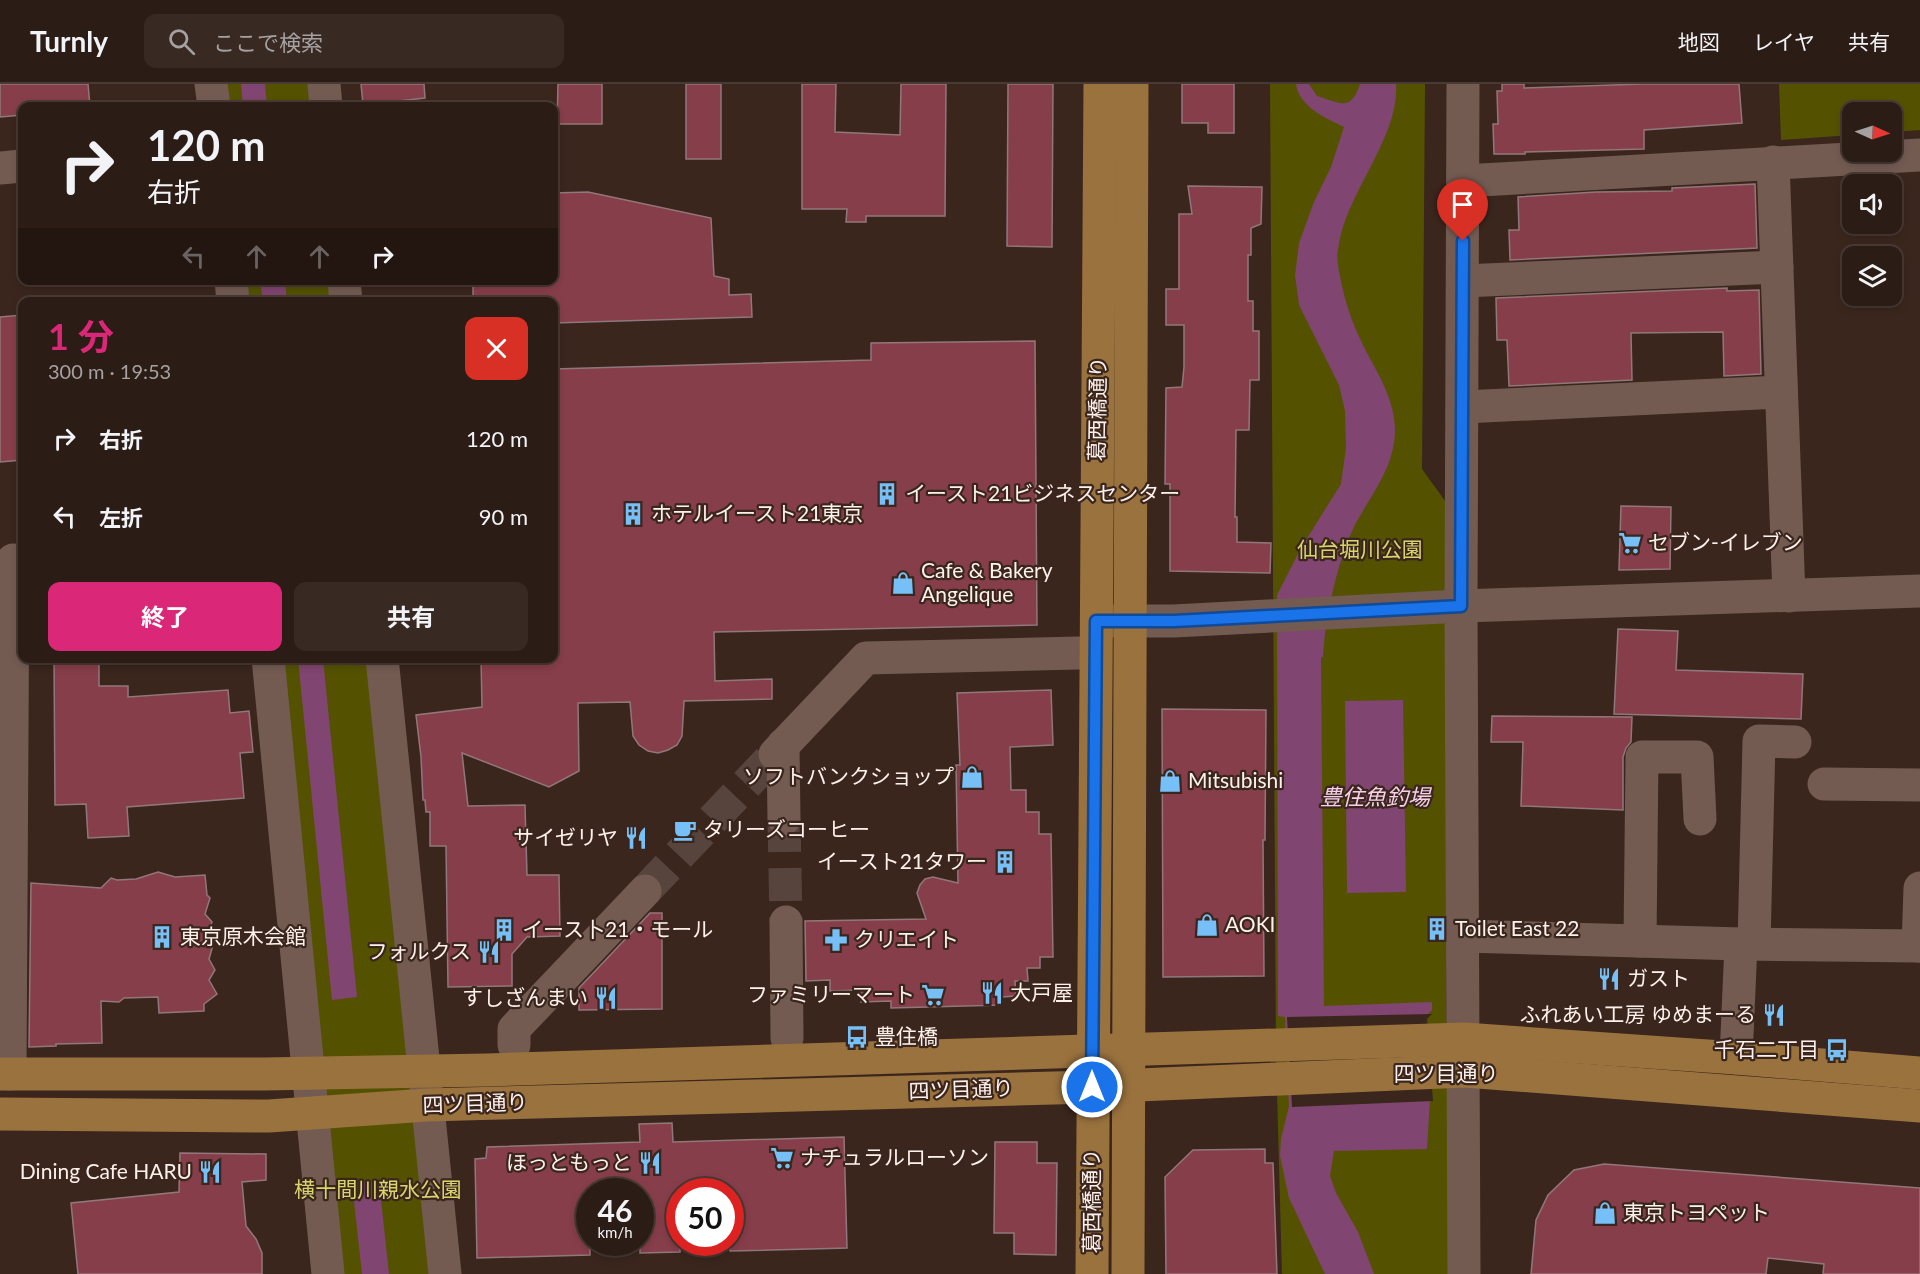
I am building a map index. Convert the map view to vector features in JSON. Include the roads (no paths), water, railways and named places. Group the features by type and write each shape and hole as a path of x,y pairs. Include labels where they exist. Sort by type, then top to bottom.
{"main road":[{"name":"葛西橋通り","path":"1092,1274 1100,84"},
{"name":"葛西橋通り","path":"1128,1274 1132,84"},
{"name":"四ツ目通り","path":"5,1074 418,1071 1454,1039 1920,1073"},
{"name":"四ツ目通り","path":"0,1114 269,1116 421,1105 1130,1086 1454,1071 1920,1106"}],"street":[{"path":"211,84 213,102"},
{"path":"324,84 326,102"},
{"path":"1463,84 1461,606 1463,936 1454,1039 1454,1071 1464,1274"},
{"path":"1463,181 1773,162 1920,156"},
{"path":"1773,162 1789,596"},
{"path":"0,168 18,166"},
{"path":"1463,281 1777,267"},
{"path":"1463,407 1781,392"},
{"path":"5,1074 12,560"},
{"path":"1096,621 1174,621 1461,606 1920,591"},
{"path":"784,819 779,749 866,658 1078,653"},
{"path":"269,663 319,1112 328,1274"},
{"path":"382,663 421,1105 445,1274"},
{"path":"1736,1058 1748,944 1759,741 1795,741"},
{"path":"1640,941 1642,757 1697,757 1700,819"},
{"path":"1824,784 1920,785"},
{"path":"1463,936 1919,946 1920,888"},
{"path":"514,1045 514,1029 645,891"},
{"path":"786,922 787,1038"}],"water":[{"path":"241,84 265,84 267,102 243,102"},
{"path":"1296,84 1309,84 1317,96 1344,103 1353,99 1360,84 1396,84 1395,104 1389,125 1350,208 1342,229 1337,257 1352,319 1386,390 1394,415 1394,443 1377,488 1347,543 1333,592 1326,625 1323,657 1321,657 1324,1006 1432,1002 1432,1010 1424,1018 1430,1099 1427,1149 1334,1151 1330,1176 1336,1193 1358,1232 1374,1274 1325,1274 1289,1198 1280,1156 1281,1139 1289,1106 1285,1017 1278,1016 1277,595 1301,548 1341,484 1346,448 1345,411 1339,385 1299,305 1295,275 1299,243 1314,202 1331,167 1344,127 1314,111 1302,99"},
{"path":"261,285 285,285 287,297 262,297"},
{"path":"298,663 323,663 357,997 332,1000"},
{"name":"豊住魚釣場","path":"1403,700 1406,892 1347,893 1345,701"},
{"path":"379,1181 389,1274 362,1274 352,1183"}],"tunnel":[{"path":"645,891 775,754"},
{"path":"784,819 786,922"}],"place":[{"name":"イースト21ビジネスセンター","path":"887,494"},
{"name":"ホテルイースト21東京","path":"633,514"},
{"name":"セブン-イレブン","path":"1630,543"},
{"name":"Cafe & Bakery Angelique","path":"903,583"},
{"name":"ソフトバンクショップ","path":"972,777"},
{"name":"Mitsubishi","path":"1170,781"},
{"name":"タリーズコーヒー","path":"685,830"},
{"name":"サイゼリヤ","path":"636,838"},
{"name":"イースト21タワー","path":"1005,862"},
{"name":"AOKI","path":"1207,925"},
{"name":"Toilet East 22","path":"1437,929"},
{"name":"イース卜21・モール","path":"504,930"},
{"name":"東京原木会館","path":"162,937"},
{"name":"クリエイト","path":"836,940"},
{"name":"フォルクス","path":"489,952"},
{"name":"ガスト","path":"1609,979"},
{"name":"大戸屋","path":"992,993"},
{"name":"ファミリーマート","path":"933,995"},
{"name":"すしざんまい","path":"606,998"},
{"name":"ふれあい工房 ゆめまーる","path":"1774,1015"},
{"name":"豊住橋","path":"857,1037"},
{"name":"千石二丁目","path":"1837,1050"},
{"name":"ナチュラルローソン","path":"782,1158"},
{"name":"ほっともっと","path":"650,1163"},
{"name":"Dining Cafe HARU","path":"210,1172"},
{"name":"東京トヨペット","path":"1605,1213"}],"park label":[{"name":"仙台堀川公園","path":"1360,550"},
{"name":"横十間川親水公園","path":"378,1190"}]}
